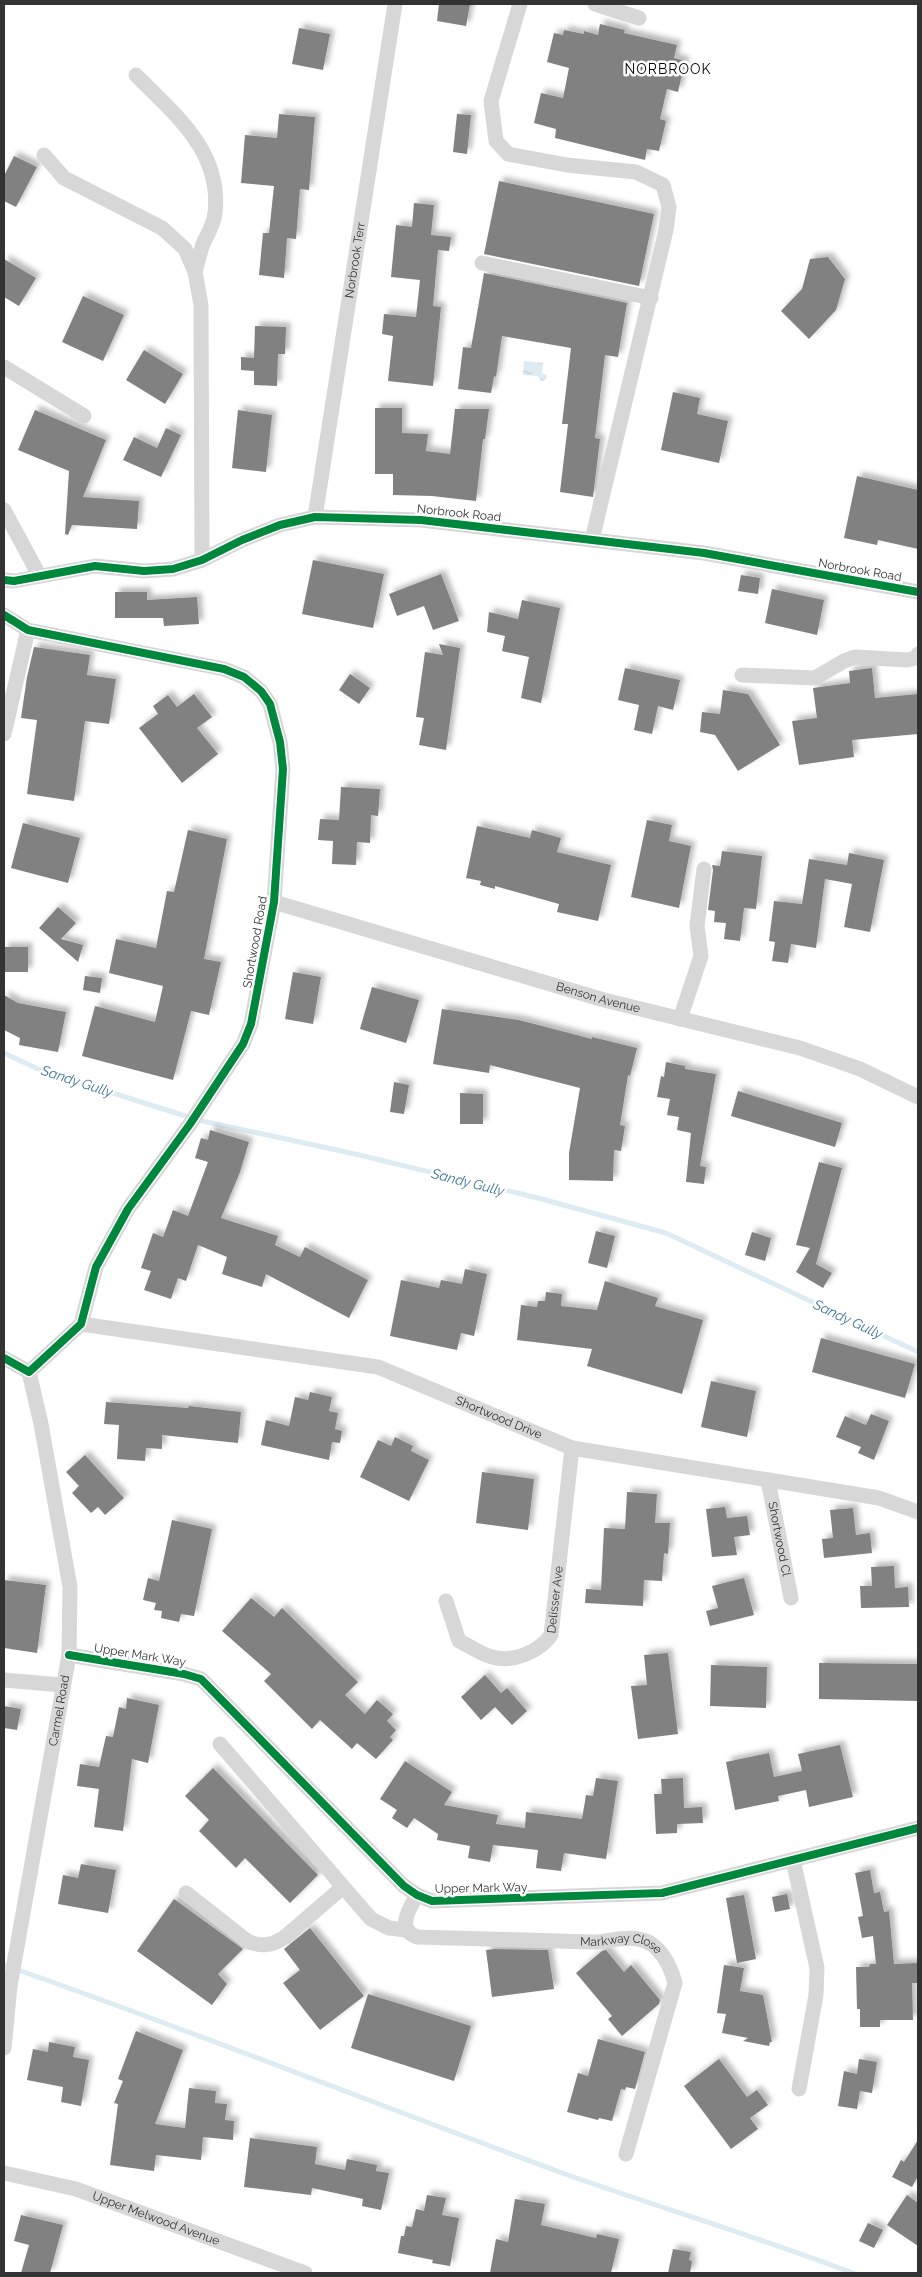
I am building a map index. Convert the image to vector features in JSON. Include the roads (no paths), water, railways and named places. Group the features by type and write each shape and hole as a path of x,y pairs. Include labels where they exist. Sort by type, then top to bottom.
{"street":[{"name":"Norbrook Terr","path":"315,517 395,4"},
{"path":"520,4 491,101 496,141 508,154 567,165 636,172 663,185 669,207 651,298 592,540"},
{"path":"595,4 639,18"},
{"path":"136,75 177,117 199,143 210,162 215,187 215,214 211,229 203,244 195,272"},
{"path":"44,155 64,178 162,228 185,249 195,272 201,306 202,560"},
{"path":"482,263 651,298"},
{"path":"4,367 84,416"},
{"path":"4,510 39,576"},
{"name":"Norbrook Road","path":"4,580 14,581 95,566 144,571 173,570 202,560 242,540 280,526 315,517 421,520 704,553 918,592"},
{"name":"Shortwood Road","path":"4,615 28,630 224,669 244,677 261,691 270,704 283,770 274,902 251,1024 243,1044 190,1124 128,1209 96,1268 81,1324"},
{"path":"4,734 28,630"},
{"path":"742,675 815,678 844,661 855,658 907,660 916,658 918,654"},
{"path":"680,1019 701,956 697,926 704,869"},
{"name":"Benson Avenue","path":"274,902 604,1000 800,1048 860,1069 918,1097"},
{"path":"4,1358 29,1372 81,1324"},
{"name":"Shortwood Drive","path":"81,1324 378,1367 572,1448 879,1498 918,1512"},
{"name":"Carmel Road","path":"4,2048 10,1986 62,1685 69,1655 70,1587 41,1424 29,1372"},
{"name":"Delisser Ave","path":"446,1601 459,1641 492,1657 514,1658 531,1652 544,1644 551,1635 572,1448"},
{"name":"Shortwood Cl","path":"768,1480 791,1598"},
{"name":"Upper Mark Way","path":"69,1655 201,1678 404,1886 417,1895 432,1901 448,1902 662,1893 918,1828"},
{"path":"4,1680 62,1685"},
{"name":"Markway Close","path":"220,1744 371,1919 380,1925 406,1930 411,1935 417,1937 601,1942 638,1939 651,1945 664,1955 671,1968 675,1983 626,2154"},
{"path":"793,1860 817,1968 816,1995 799,2089"},
{"path":"186,1893 247,1941 256,1945 266,1946 276,1943 285,1937 343,1887"},
{"path":"406,1930 405,1917 417,1895"},
{"name":"Upper Melwood Avenue","path":"4,2173 76,2189 304,2273"}],"water":[{"path":"524,361 543,363 542,373 547,375 546,379 543,381 538,376 523,375"}],"waterway":[{"name":"Sandy Gully","path":"4,1053 40,1070 198,1120 355,1154 538,1198 666,1233 918,1352"},
{"path":"4,1965 565,2174 853,2273"}],"district":[{"name":"NORBROOK","path":"668,69"}]}
